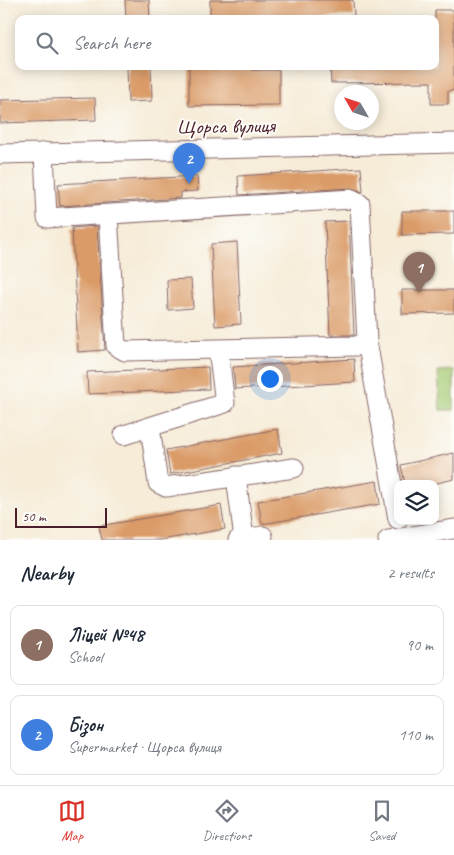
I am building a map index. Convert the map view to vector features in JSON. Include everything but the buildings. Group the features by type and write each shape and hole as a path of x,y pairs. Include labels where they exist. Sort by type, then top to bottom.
{"street":[{"name":"Щорса вулиця","path":"0,154 454,143"},
{"path":"44,152 47,218 352,199 360,204 367,341 396,530 454,529"},
{"path":"108,215 116,346 125,351 357,346 367,341"},
{"path":"124,435 226,402 218,349"},
{"path":"150,427 158,482 166,487 294,468"},
{"path":"236,476 241,540 263,536"}],"green space":[{"path":"454,370 454,410 440,410 438,371"}],"place":[{"name":"Бізон","path":"189,184"},
{"name":"Ліцей №48","path":"419,293"}]}
